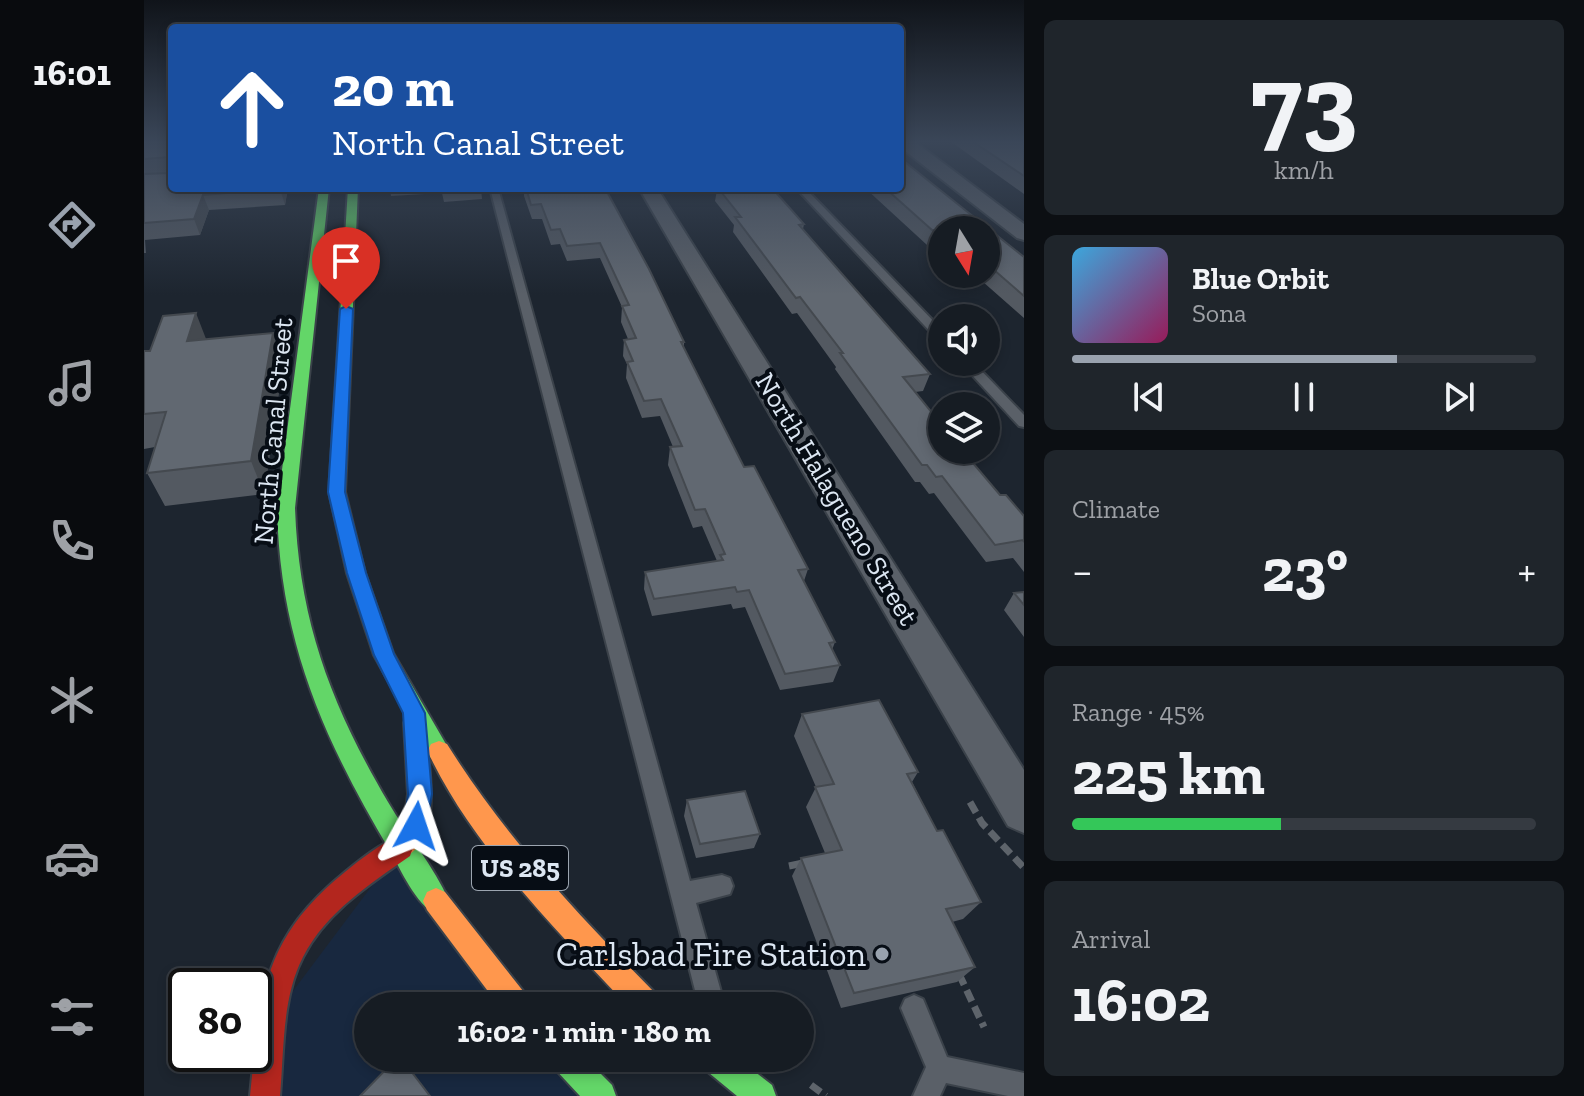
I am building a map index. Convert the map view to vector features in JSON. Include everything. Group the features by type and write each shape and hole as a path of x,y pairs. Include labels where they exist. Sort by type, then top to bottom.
{"main road":[{"name":"North Canal Street","path":"324,192 286,534 294,599 313,669 338,737 401,847 464,939 506,992"},
{"name":"US 285","path":"353,192 337,492 356,573 384,655 414,713 456,782 510,858 634,992"},
{"path":"265,1096 280,972 300,931 351,880 401,847 416,826 420,794 414,713"},
{"path":"578,1072 601,1096"},
{"path":"734,1072 761,1096"}],"street":[{"name":"North Halagueno Street","path":"651,192 1024,811"},
{"path":"970,192 1024,234"}],"lane":[{"path":"495,192 708,992"},
{"path":"804,192 928,322"},
{"path":"979,376 1024,423"},
{"path":"681,894 722,886"},
{"path":"914,1008 939,1068 926,1096"},
{"path":"939,1068 1024,1086"}],"path":[{"path":"789,866 819,860"},
{"path":"954,962 984,1027"}],"shaded area":[{"path":"401,847 507,992 354,992 354,1072 578,1072 601,1096 265,1096 267,1072 272,1072 272,1019"}],"building":[{"path":"144,192 240,192 203,195 194,219 144,223"},
{"path":"527,192 607,192 649,269 684,342 681,342 744,467 754,466 808,569 798,570 835,642 829,643 840,665 785,674 749,590 737,592 735,587 654,599 645,572 723,560 720,555 725,554 705,509 695,510 670,447 682,446 661,399 644,401 627,362 633,361 624,340 636,338 622,306 629,305 600,243 567,246 560,229 551,230 541,204 531,205"},
{"path":"721,192 776,192 804,224 799,225 928,372 928,374 903,377 928,408 928,464 974,464 1000,495 1006,495 1024,516 1024,542 995,545 942,476 936,477 927,465 922,465 840,353 843,353 800,297 796,298 735,217 741,217"},
{"path":"890,192 943,192 973,216 928,216 928,226"},
{"path":"1000,238 1024,257 1024,296 1000,275"},
{"path":"196,313 187,341 273,333 251,461 147,473 166,412 144,414 144,351 150,351 163,316"},
{"path":"1024,592 1024,605 1014,593"},
{"path":"879,700 918,772 907,774 937,831 943,830 981,902 946,909 975,967 854,993 801,858 842,850 815,787 834,784 802,714"},
{"path":"745,791 760,834 700,844 687,800"},
{"path":"383,1072 412,1072 430,1096 360,1096"}],"traffic: fast":[{"path":"324,192 286,508 288,560 296,613 311,664 354,764 436,901"},
{"path":"353,192 337,492 356,573 384,655 439,751"},
{"path":"578,1072 601,1096"},
{"path":"731,1072 761,1096"}],"traffic: slow":[{"path":"401,847 416,826 420,794 415,723"},
{"path":"439,751 484,821 509,853 635,992"},
{"path":"436,901 506,992"}],"traffic: jam":[{"path":"265,1096 274,1009 281,977 292,949 308,924 330,900 401,847"}],"place":[{"name":"Carlsbad Fire Station","path":"882,954"}],"route":[{"path":"346,309 337,492 356,573 384,655 414,713 420,794 416,826"}]}
